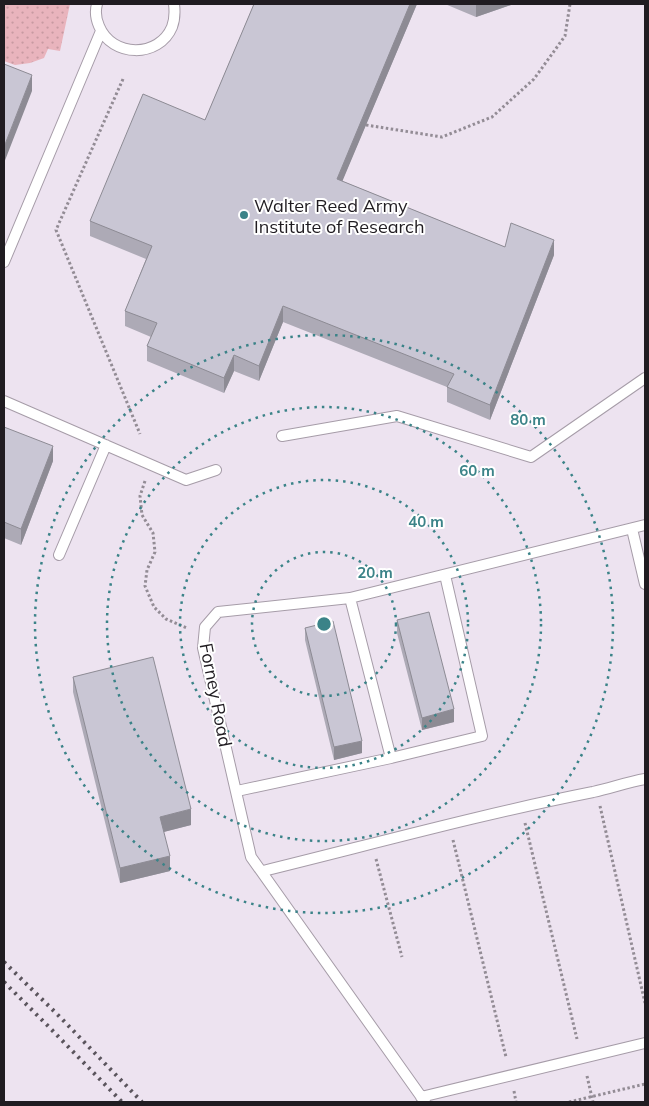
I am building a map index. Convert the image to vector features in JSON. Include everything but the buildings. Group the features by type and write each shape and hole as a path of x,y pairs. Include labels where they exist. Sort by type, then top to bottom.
{"lane":[{"path":"97,4 97,20 101,32 109,41 120,48 132,51 144,50 156,45 165,37 172,27 175,15 174,4"},
{"path":"4,262 101,32"},
{"path":"282,436 397,416 531,457 645,378"},
{"path":"4,401 186,480 216,470"},
{"path":"59,555 106,445"},
{"name":"Forney Road","path":"423,1100 252,857 204,648 205,627 218,612 350,598 645,525"},
{"path":"632,528 645,584"},
{"path":"237,791 391,758 482,736 445,575"},
{"path":"350,598 391,758"},
{"path":"263,871 645,779"},
{"path":"423,1100 645,1043"}],"path":[{"path":"366,125 442,137 492,117 534,79 565,36 570,4"},
{"path":"123,79 56,230 140,434"},
{"path":"146,479 140,496 142,515 153,534 155,552 147,570 145,586 154,607 166,619 204,635"},
{"path":"596,791 645,1003"},
{"path":"521,808 577,1039"},
{"path":"449,825 506,1057"},
{"path":"372,844 402,957"},
{"path":"587,1076 593,1102"},
{"path":"569,1102 645,1084"},
{"path":"514,1091 516,1102"}],"shaded area":[{"path":"4,4 70,4 60,51 48,49 44,58 30,63 15,65 4,61"}],"railway":[{"path":"4,962 142,1102"},
{"path":"4,982 122,1102"}],"place":[{"name":"Walter Reed Army Institute of Research","path":"244,215"}]}
